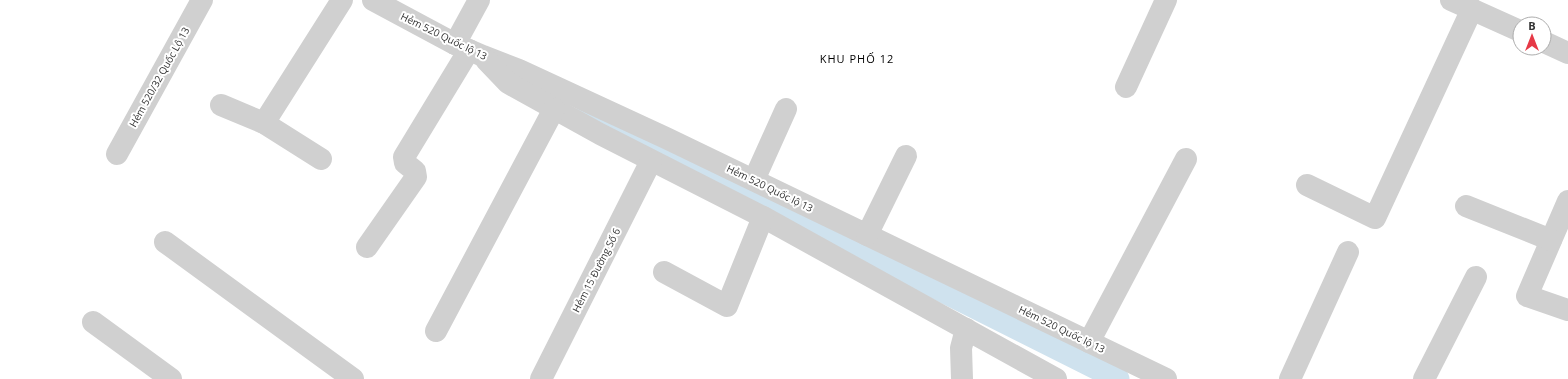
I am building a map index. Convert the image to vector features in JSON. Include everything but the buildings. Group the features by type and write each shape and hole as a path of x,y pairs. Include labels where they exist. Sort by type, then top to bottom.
{"street":[{"name":"Hẻm 520/32 Quốc Lộ 13","path":"117,154 202,0"},
{"path":"264,124 342,0"},
{"name":"Hẻm 520 Quốc lộ 13","path":"373,0 469,50 519,70 754,180 1166,379"},
{"path":"367,247 416,177 415,171 405,163 404,157 469,50 479,0"},
{"path":"1126,87 1166,0"},
{"path":"1451,0 1512,28"},
{"path":"1307,185 1374,218 1472,10"},
{"path":"1552,46 1568,53"},
{"path":"469,50 508,83 651,161 763,217 1056,379"},
{"path":"221,104 264,124 321,159"},
{"path":"436,331 554,108"},
{"path":"754,180 786,109"},
{"path":"867,234 906,156"},
{"path":"1089,342 1186,159"},
{"name":"Hẻm 15 Đường Số 6","path":"541,379 651,161"},
{"path":"1568,201 1527,296 1568,310"},
{"path":"1466,206 1551,240"},
{"path":"664,272 727,306 763,217"},
{"path":"165,242 352,379"},
{"path":"1290,379 1348,252"},
{"path":"1424,379 1476,277"},
{"path":"93,322 171,379"},
{"path":"962,379 960,348 966,329"}],"waterway":[{"path":"586,115 769,204 1118,379"}],"district":[{"name":"KHU PHỐ 12","path":"857,59"}]}
